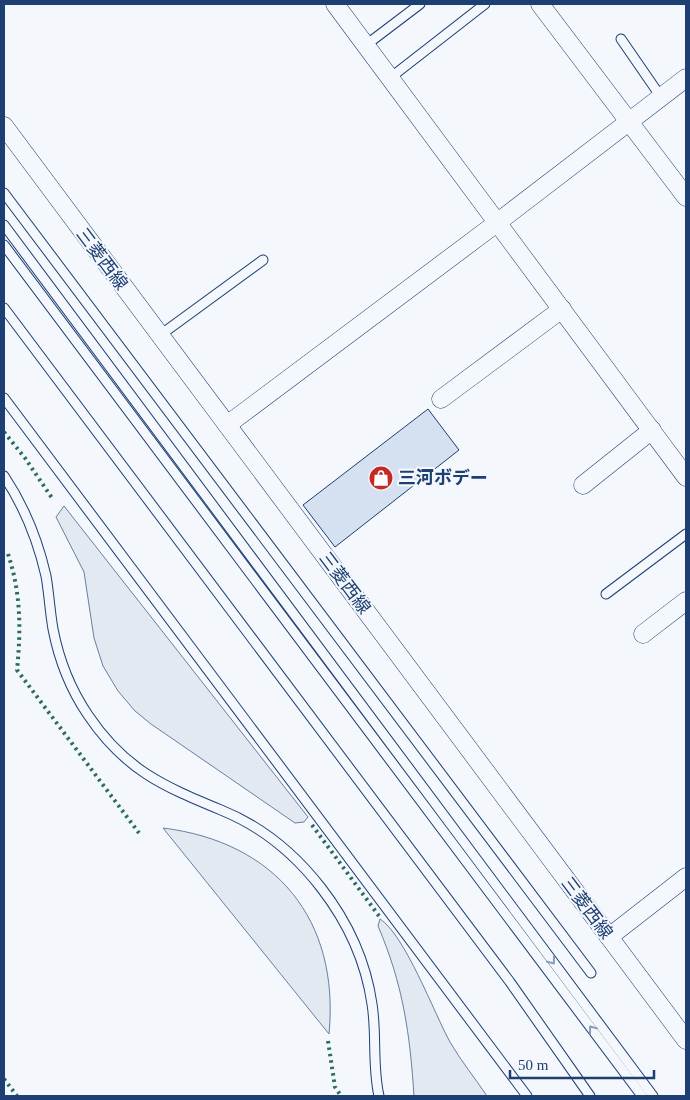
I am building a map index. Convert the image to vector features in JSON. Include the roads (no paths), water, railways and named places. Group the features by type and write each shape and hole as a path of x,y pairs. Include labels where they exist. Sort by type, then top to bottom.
{"street":[{"path":"334,4 685,474"},
{"path":"540,4 686,197"},
{"path":"227,425 686,78"},
{"name":"三菱西線","path":"4,126 686,1040"},
{"path":"441,399 562,309"},
{"path":"583,485 652,430"},
{"path":"643,634 686,601"},
{"path":"609,937 686,877"}],"lane":[{"path":"366,45 420,4"},
{"path":"390,78 485,4"},
{"path":"621,39 661,97"},
{"path":"4,193 591,974"},
{"path":"4,225 653,1096"},
{"path":"4,245 642,1096"},
{"path":"159,336 262,260"},
{"path":"4,308 510,982 590,1096"},
{"path":"4,398 526,1096"},
{"path":"4,476 22,508 38,547 47,582 55,640 67,675 80,702 96,727 128,760 158,782 177,792 238,817 268,836 308,872 340,915 358,956 372,1003 374,1072 379,1096"},
{"path":"606,594 686,534"}],"place":[{"name":"三河ボデー","path":"381,478"}]}
